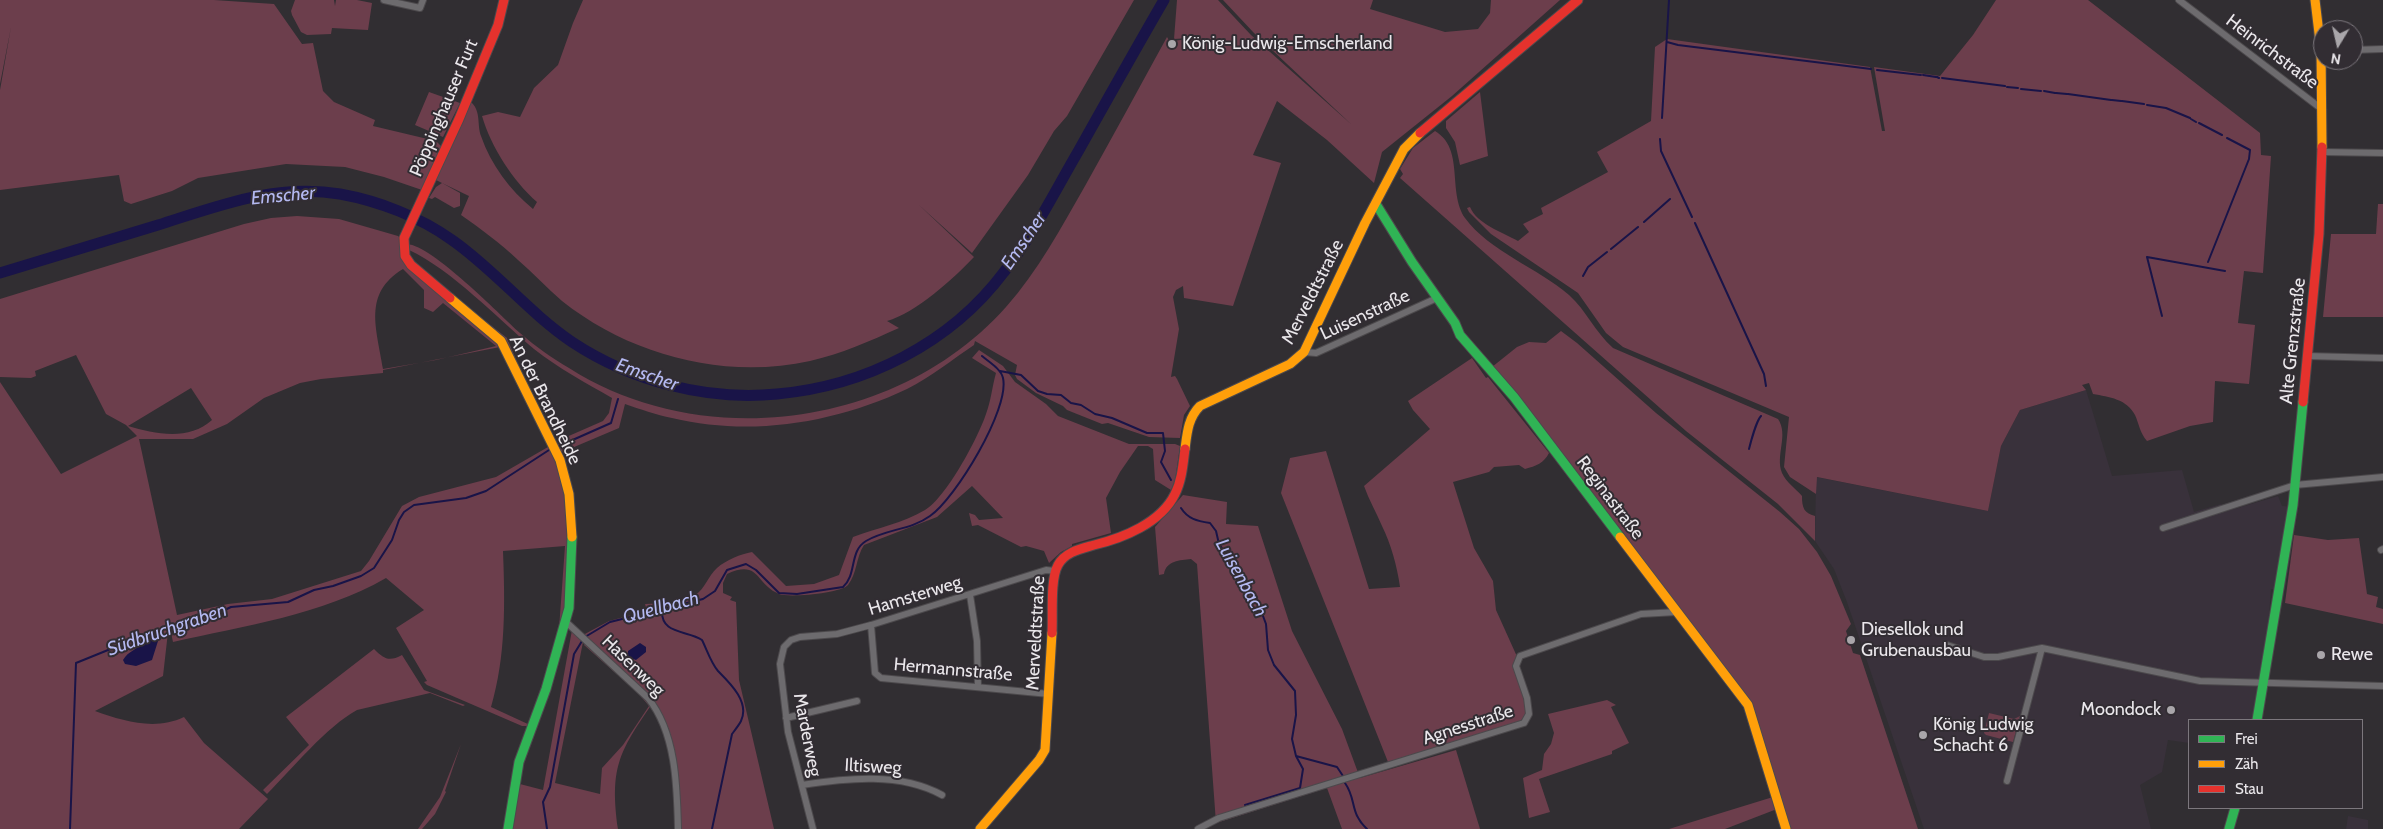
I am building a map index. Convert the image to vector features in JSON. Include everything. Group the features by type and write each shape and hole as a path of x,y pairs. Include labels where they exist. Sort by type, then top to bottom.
{"street":[{"path":"384,0 420,8 423,0"},
{"name":"Pöppinghauser Furt","path":"409,228 498,25 504,0"},
{"name":"Merveldtstraße","path":"980,829 1039,760 1045,750 1055,571 1060,561 1069,554 1124,535 1156,517 1168,506 1180,483 1189,420 1196,408 1290,364 1304,352 1376,204 1410,141 1578,0"},
{"name":"Heinrichstraße","path":"2179,0 2323,110"},
{"name":"Alte Grenzstraße","path":"2315,0 2318,20"},
{"path":"2363,50 2383,49"},
{"name":"Alte Grenzstraße","path":"2257,719 2288,544 2295,485 2319,234 2322,70"},
{"path":"2322,152 2383,153"},
{"name":"Reginastraße","path":"1376,204 1455,323 1469,348 1514,397 1748,706 1786,829"},
{"name":"An der Brandheide","path":"409,228 404,238 404,248 411,265 501,341 560,460 567,485 572,520 572,587 566,621 546,689 519,762 508,829"},
{"name":"Luisenstraße","path":"1304,352 1316,353 1437,298"},
{"path":"2307,356 2383,358"},
{"path":"2163,528 2295,485 2383,477"},
{"name":"Hamsterweg","path":"784,646 791,640 800,637 837,634 1046,570 1055,571"},
{"path":"970,594 977,641 978,687"},
{"name":"Agnesstraße","path":"1198,829 1220,818 1524,723 1529,714 1527,698 1516,666 1520,656 1641,614 1677,612"},
{"name":"Hasenweg","path":"566,621 648,698 658,712 666,729 671,757 677,799 678,829"},
{"name":"Hermannstraße","path":"871,625 875,673 881,678 1049,694"},
{"path":"1946,645 1984,657 1998,657 2042,648 2200,682 2383,686"},
{"name":"Marderweg","path":"784,646 780,664 786,718 813,829"},
{"path":"2007,781 2042,648"},
{"path":"786,718 857,701"},
{"name":"Iltisweg","path":"802,785 846,779 875,779 918,785 942,795"},
{"path":"2229,829 2235,809"}],"shaded area":[{"path":"0,0 214,0 274,4 302,44 313,43 323,91 334,102 375,120 373,126 436,141 443,148 422,190 384,177 345,167 286,164 198,178 172,191 131,204 124,201 119,175 0,190 0,90 11,27 0,84"},
{"path":"295,0 334,0 335,6 336,0 357,0 372,3 368,30 332,28 331,34 307,35 301,32 292,15 291,11"},
{"path":"583,0 1134,0 1067,116 1054,131 1028,175 972,253 919,205 974,257 945,285 922,303 910,311 887,321 899,328 855,347 822,358 777,366 712,365 648,349 617,336 589,320 562,301 524,265 461,215 469,196 434,179 468,103 472,103 477,110 481,136 490,157 509,185 533,209 537,202 511,174 491,140 482,116 498,112 520,117 534,88 558,65"},
{"path":"1177,0 1218,0 1251,35 1352,125 1254,33 1223,0 1373,0 1370,9 1445,32 1478,29 1490,13 1491,0 1560,0 1452,96 1382,152 1374,183 1327,140 1277,101 1253,155 1281,163 1233,306 1184,298 1183,286 1176,290 1173,297 1179,329 1171,377 1175,376 1177,379 1190,406 1184,415 1180,438 1149,437 1108,423 1102,424 1067,410 1063,406 1036,393 1017,379 1015,375 1017,365 975,341 974,345 907,389 851,411 822,418 762,426 702,424 654,414 625,404 619,428 560,453 567,472 575,513 559,454 539,413 555,442 603,421 609,413 612,398 543,356 458,282 409,250 419,269 507,338 536,408 502,339 419,270 407,254 407,244 433,256 465,282 538,348 569,368 622,395 679,412 738,418 798,415 856,402 912,379 962,348 1006,307 1039,264 1058,233 1167,37 1170,42 1190,38 1174,39"},
{"path":"1996,0 2088,0 2260,133 2261,155 2271,156 2263,273 2244,271 2238,323 2255,325 2249,384 2215,381 2213,422 2190,426 2147,441 2135,415 2127,405 2105,396 2093,394 2089,383 2082,385 2086,390 2020,410 2001,446 1988,511 1817,477 1816,494 1790,477 1784,467 1789,417 1623,347 1606,333 1578,293 1491,234 1467,208 1470,207 1473,213 1484,223 1518,241 1529,232 1523,224 1543,214 1541,208 1608,172 1597,152 1651,121 1655,47 1667,39 1870,67 1882,131 1885,131 1874,67 1940,76 1973,35"},
{"path":"429,92 460,103 443,137 415,125"},
{"path":"1480,92 1488,156 1460,165 1455,142 1446,128 1446,121"},
{"path":"1435,131 1450,148 1457,196 1465,218 1475,230 1500,250 1557,285 1569,295 1581,307 1613,348 1778,419 1782,432 1780,466 1782,473 1802,496 1804,509 1815,516 1815,541 1778,504 1686,431 1400,178 1403,174 1400,169 1413,148"},
{"path":"442,183 460,193 460,206 454,208 435,197 429,198 436,187"},
{"path":"2378,204 2383,204 2383,317 2323,317 2331,234 2376,234"},
{"path":"297,216 339,219 398,236 401,239 401,251 412,269 498,342 500,347 447,357 496,346 443,303 433,312 424,308 424,290 403,269 390,279 377,301 375,313 376,326 383,369 420,363 383,370 383,373 300,383 264,398 227,424 193,439 139,439 177,615 228,604 272,599 361,571 402,506 419,497 496,477 548,447 503,353 557,456 567,489 570,517 570,579 566,612 544,691 530,726 522,726 427,685 424,682 427,681 396,628 424,610 386,578 336,601 282,618 173,642 171,633 168,632 163,676 95,711 128,721 150,724 173,721 184,717 204,743 268,799 239,829 0,829 0,382 61,474 137,436 126,425 106,414 76,355 35,371 36,376 31,378 0,377 0,299 244,224 271,218","holes":["191,388 212,420 203,427 193,431 172,434 128,426","565,546 559,629 540,699 530,725 491,707 502,649 504,610 503,551"]},
{"path":"1561,331 1656,413 1780,512 1799,529 1817,552 1831,576 1851,624 1846,631 1853,653 1860,655 1918,829 1787,829 1749,705 1492,367 1517,347 1529,342 1546,343"},
{"path":"979,350 1003,366 1015,382 1046,404 1058,416 1129,444 1175,444 1180,446 1175,481 1171,490 1155,480 1153,449 1148,446 1138,446 1120,472 1106,498 1111,533 1072,544 1072,546 1061,552 1049,563 1044,551 1026,546 1021,547 978,525 972,526 969,513 975,515 979,520 1003,518 972,486 937,517 864,545 851,581 844,588 815,594 785,595 771,590 752,571 746,569 727,574 723,583 723,593 732,597 730,600 736,602 739,680 774,829 680,829 680,811 662,715 650,696 583,635 609,621 647,611 645,604 664,603 689,598 701,589 721,565 738,556 752,552 786,586 814,584 839,575 853,537 917,515 933,503 951,481 982,425 996,373 972,358"},
{"path":"1472,358 1486,378 1488,377 1549,453 1542,462 1529,468 1525,469 1519,465 1494,467 1489,472 1453,482 1474,548 1493,581 1496,610 1519,661 1514,663 1529,710 1520,722 1388,762 1281,493 1290,458 1326,451 1369,589 1400,587 1388,540 1364,486 1430,429 1413,410 1408,401"},
{"path":"2086,390 2112,476 2182,470 2194,512 2221,504 2224,512 2278,496 2282,506 2297,507 2285,589 2271,589 2264,681 2255,719 2188,719 2188,743 2168,740 2162,772 2140,785 2151,829 1924,829 1847,602 1834,569 1815,541 1816,477 1988,511 2001,446 2020,410"},
{"path":"1183,495 1227,502 1226,524 1258,526 1292,631 1342,729 1360,778 1456,750 1480,829 1342,829 1327,788 1216,823 1197,564 1191,559 1178,561 1168,566 1164,574 1159,575 1155,527"},
{"path":"2294,535 2328,540 2359,538 2367,594 2378,597 2376,607 2383,609 2383,624 2285,603"},
{"path":"572,630 584,637 555,783 600,794 602,768 623,745 649,706 639,694 584,645 586,642 652,704 631,736 619,762 615,791 618,829 510,829 516,783 543,790"},
{"path":"153,639 158,641 152,660 136,666 125,664 123,660 128,654 145,641"},
{"path":"640,643 646,647 646,652 636,660 628,657 628,651"},
{"path":"374,649 390,659 402,655 424,690 465,705 463,706 430,693 357,710 345,717 322,737 267,794 263,790 309,745 286,717"},
{"path":"1607,700 1616,705 1611,707 1629,743 1612,751 1612,754 1539,779 1550,812 1529,818 1523,778 1542,770 1544,754 1551,744 1554,733 1548,714"},
{"path":"1989,713 2014,719 2020,716 2013,742 1984,733"},
{"path":"461,744 446,792 435,814 422,829 418,829 440,797"},
{"path":"1773,797 1777,809 1725,829 1669,829"},
{"path":"2348,816 2368,820 2368,829 2346,829"}],"waterway":[{"name":"Emscher","path":"0,273 248,198 293,192 316,191 340,194 399,211 440,232 483,264 556,330 595,356 619,368 670,385 696,391 723,394 777,394 842,382 873,371 903,357 932,340 982,298 1004,272 1035,228 1164,0"},
{"path":"1662,118 1669,0"},
{"path":"1667,42 1678,45 1871,69"},
{"path":"1877,70 1921,75"},
{"path":"1923,75 1936,77"},
{"path":"1942,78 2005,86"},
{"path":"2007,87 2018,88"},
{"path":"2021,89 2041,91"},
{"path":"2044,91 2055,93"},
{"path":"2056,93 2067,94"},
{"path":"2068,94 2111,100"},
{"path":"2112,100 2121,101"},
{"path":"2122,101 2144,104"},
{"path":"2147,105 2166,108 2190,118"},
{"path":"2191,119 2196,122"},
{"path":"2199,123 2222,135"},
{"path":"2208,262 2249,159 2250,150 2227,138"},
{"path":"1660,139 1661,151 1692,217"},
{"path":"1644,222 1670,199"},
{"path":"1695,223 1764,374 1766,386"},
{"path":"1611,249 1638,227"},
{"path":"1583,276 1588,267 1607,252"},
{"path":"2162,316 2147,257 2225,271"},
{"name":"Quellbach","path":"585,637 610,622 703,599 715,591 727,570 746,564 756,570 779,593 797,594 843,587 850,576 857,551 861,545 874,537 923,521 941,506 966,473 990,431 1003,392 1002,375 982,356"},
{"name":"Luisenbach","path":"1000,371 1021,375 1038,391 1061,395 1071,403 1081,405 1095,414 1112,418 1147,433 1163,433 1165,451 1161,462 1171,480"},
{"name":"Südbruchgraben","path":"559,446 611,423 618,399"},
{"path":"1749,449 1761,416"},
{"name":"Südbruchgraben","path":"70,829 76,663 145,635 216,614 231,607 288,602 314,590 333,586 361,576 374,568 392,540 404,512 414,505 466,498 486,491 549,450"},
{"name":"Luisenbach","path":"1181,508 1193,519 1210,523 1216,531 1219,544 1237,570 1245,588 1252,594 1260,608 1266,624 1268,650 1274,665 1295,691 1296,715 1292,739 1296,756 1337,767 1343,776"},
{"path":"662,609 665,623 670,628 702,640 713,664 737,693 743,707 741,721 732,734 712,829"},
{"name":"Quellbach","path":"547,829 543,802 550,787 574,654 582,641"},
{"path":"1245,805 1300,788 1303,769 1296,756"},
{"path":"1345,783 1349,789 1355,811 1361,823 1367,829"}],"traffic: fast":[{"path":"1376,204 1412,262 1455,323 1460,335 1514,397 1620,537"},
{"path":"2257,719 2293,505 2303,402"},
{"path":"508,829 519,762 546,689 569,608 572,537"},
{"path":"2229,829 2235,809"}],"traffic: slow":[{"path":"2315,0 2321,50 2322,147"},
{"path":"1185,449 1187,432 1193,416 1200,406 1290,364 1304,352 1365,223 1404,149 1420,133"},
{"path":"450,298 501,341 560,460 569,494 572,537"},
{"path":"1620,537 1748,705 1786,829"},
{"path":"980,829 1039,760 1045,750 1052,633"}],"traffic: jam":[{"path":"450,298 411,265 405,256 404,238 459,119 498,25 504,0"},
{"path":"1420,133 1578,0"},
{"path":"2303,402 2319,234 2322,147"},
{"path":"1052,633 1052,598 1055,571 1058,565 1073,552 1129,533 1140,528 1161,513 1169,504 1177,489 1182,472 1185,449"}],"place":[{"name":"König-Ludwig-Emscherland","path":"1172,44"},
{"name":"Diesellok und Grubenausbau","path":"1851,640"},
{"name":"Rewe","path":"2321,655"},
{"name":"Moondock","path":"2171,710"},
{"name":"König Ludwig Schacht 6","path":"1923,735"}]}
